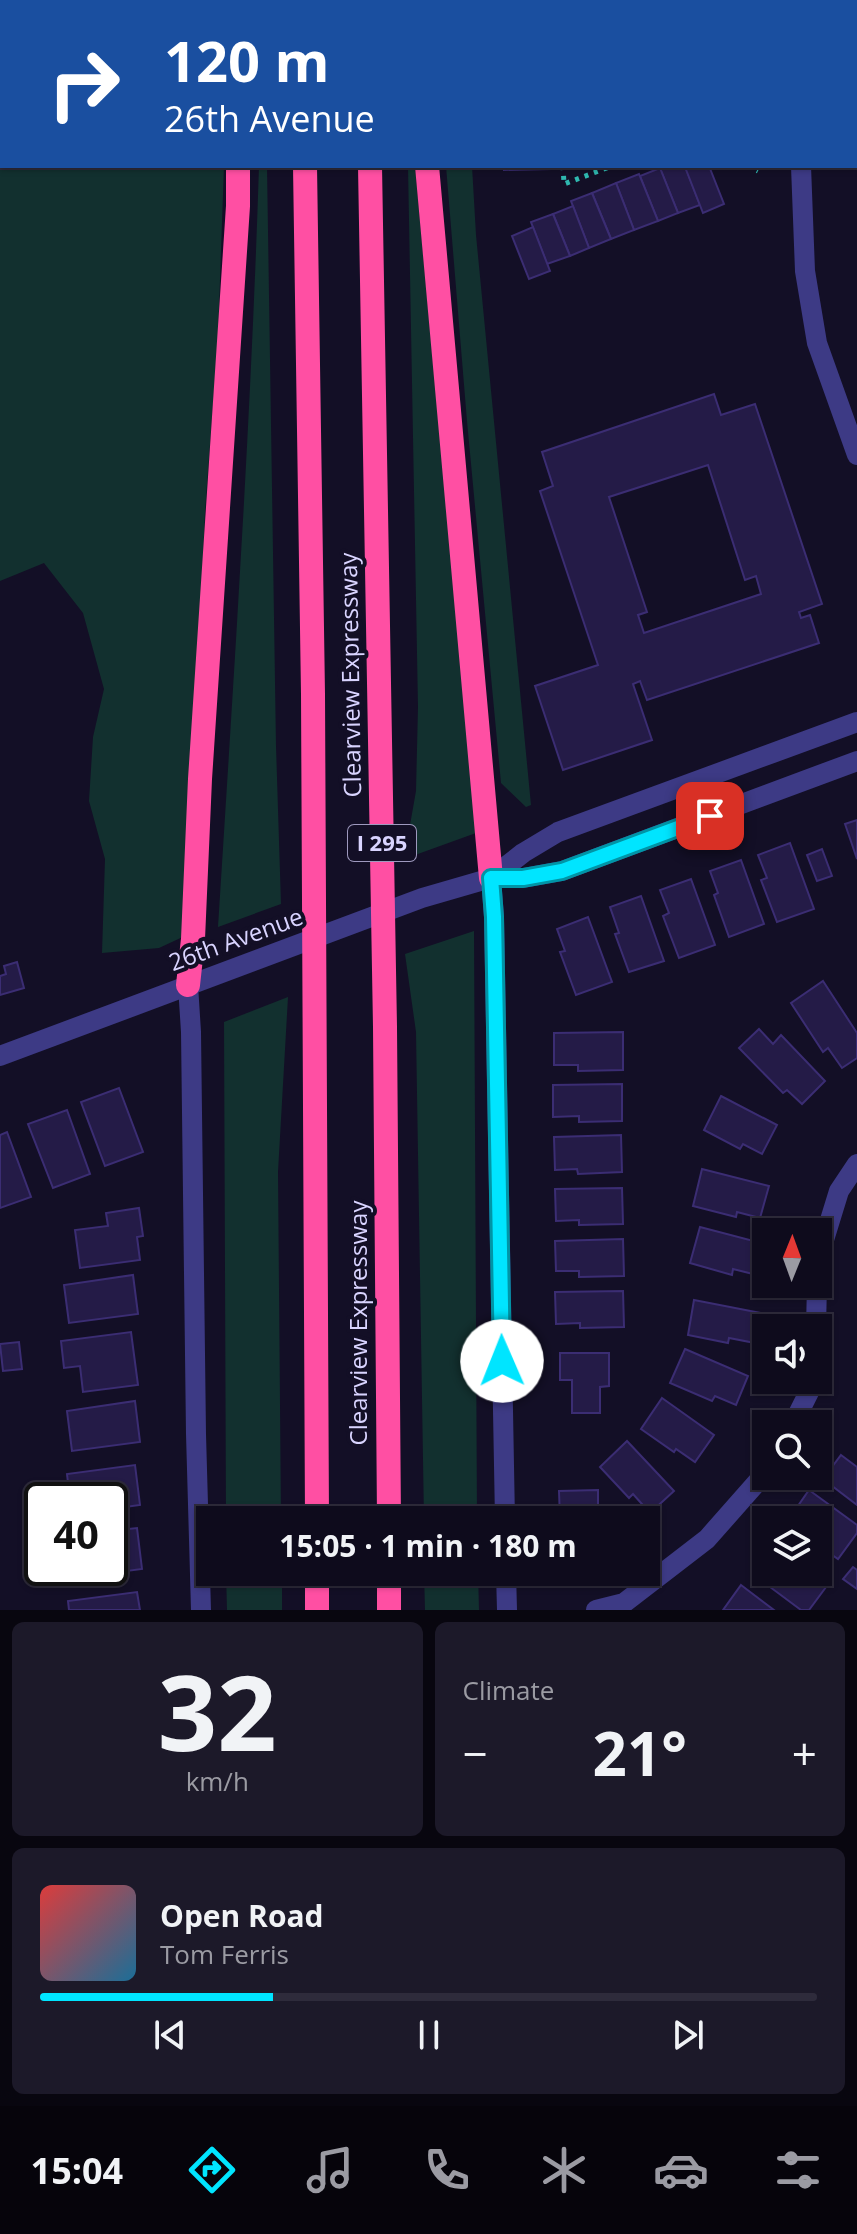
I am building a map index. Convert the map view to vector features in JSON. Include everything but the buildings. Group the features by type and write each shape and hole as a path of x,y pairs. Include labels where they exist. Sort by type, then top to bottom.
{"highway":[{"path":"188,985 238,168"},
{"name":"Clearview Expressway","path":"305,168 313,726 317,1506"},
{"name":"Clearview Expressway","path":"370,168 385,1027 389,1506"},
{"path":"427,168 491,878"},
{"path":"317,1586 317,1610"},
{"path":"389,1586 389,1610"}],"street":[{"path":"801,168 805,271 817,343 857,455"},
{"name":"26th Avenue","path":"491,878 523,853 558,832 857,722"},
{"name":"26th Avenue","path":"0,1056 422,898 491,878 523,878 562,871 857,761"},
{"path":"491,878 505,1506"},
{"path":"188,985 201,1610"},
{"path":"831,1218 839,1191 857,1164"},
{"path":"596,1610 624,1603 707,1539 752,1488"},
{"path":"506,1586 507,1610"}],"path":[{"path":"563,168 564,184 607,168"},
{"path":"752,168 758,171"}],"green space":[{"path":"0,168 224,168 187,935 159,948 102,953 105,859 89,801 93,737 104,689 83,613 44,563 0,581"},
{"path":"259,168 267,168 281,904 218,927 247,451"},
{"path":"408,168 415,168 476,833 404,859 416,791 418,707"},
{"path":"446,168 472,168 531,805 526,807 501,783"},
{"path":"474,931 477,1506 424,1506 416,1032 405,954"},
{"path":"288,997 278,1172 281,1506 226,1506 224,1022"},
{"path":"226,1586 282,1586 282,1610 227,1610"},
{"path":"424,1586 478,1586 479,1610 425,1610"}],"route":[{"path":"502,1361 491,878 523,878 562,871 710,816"}]}
